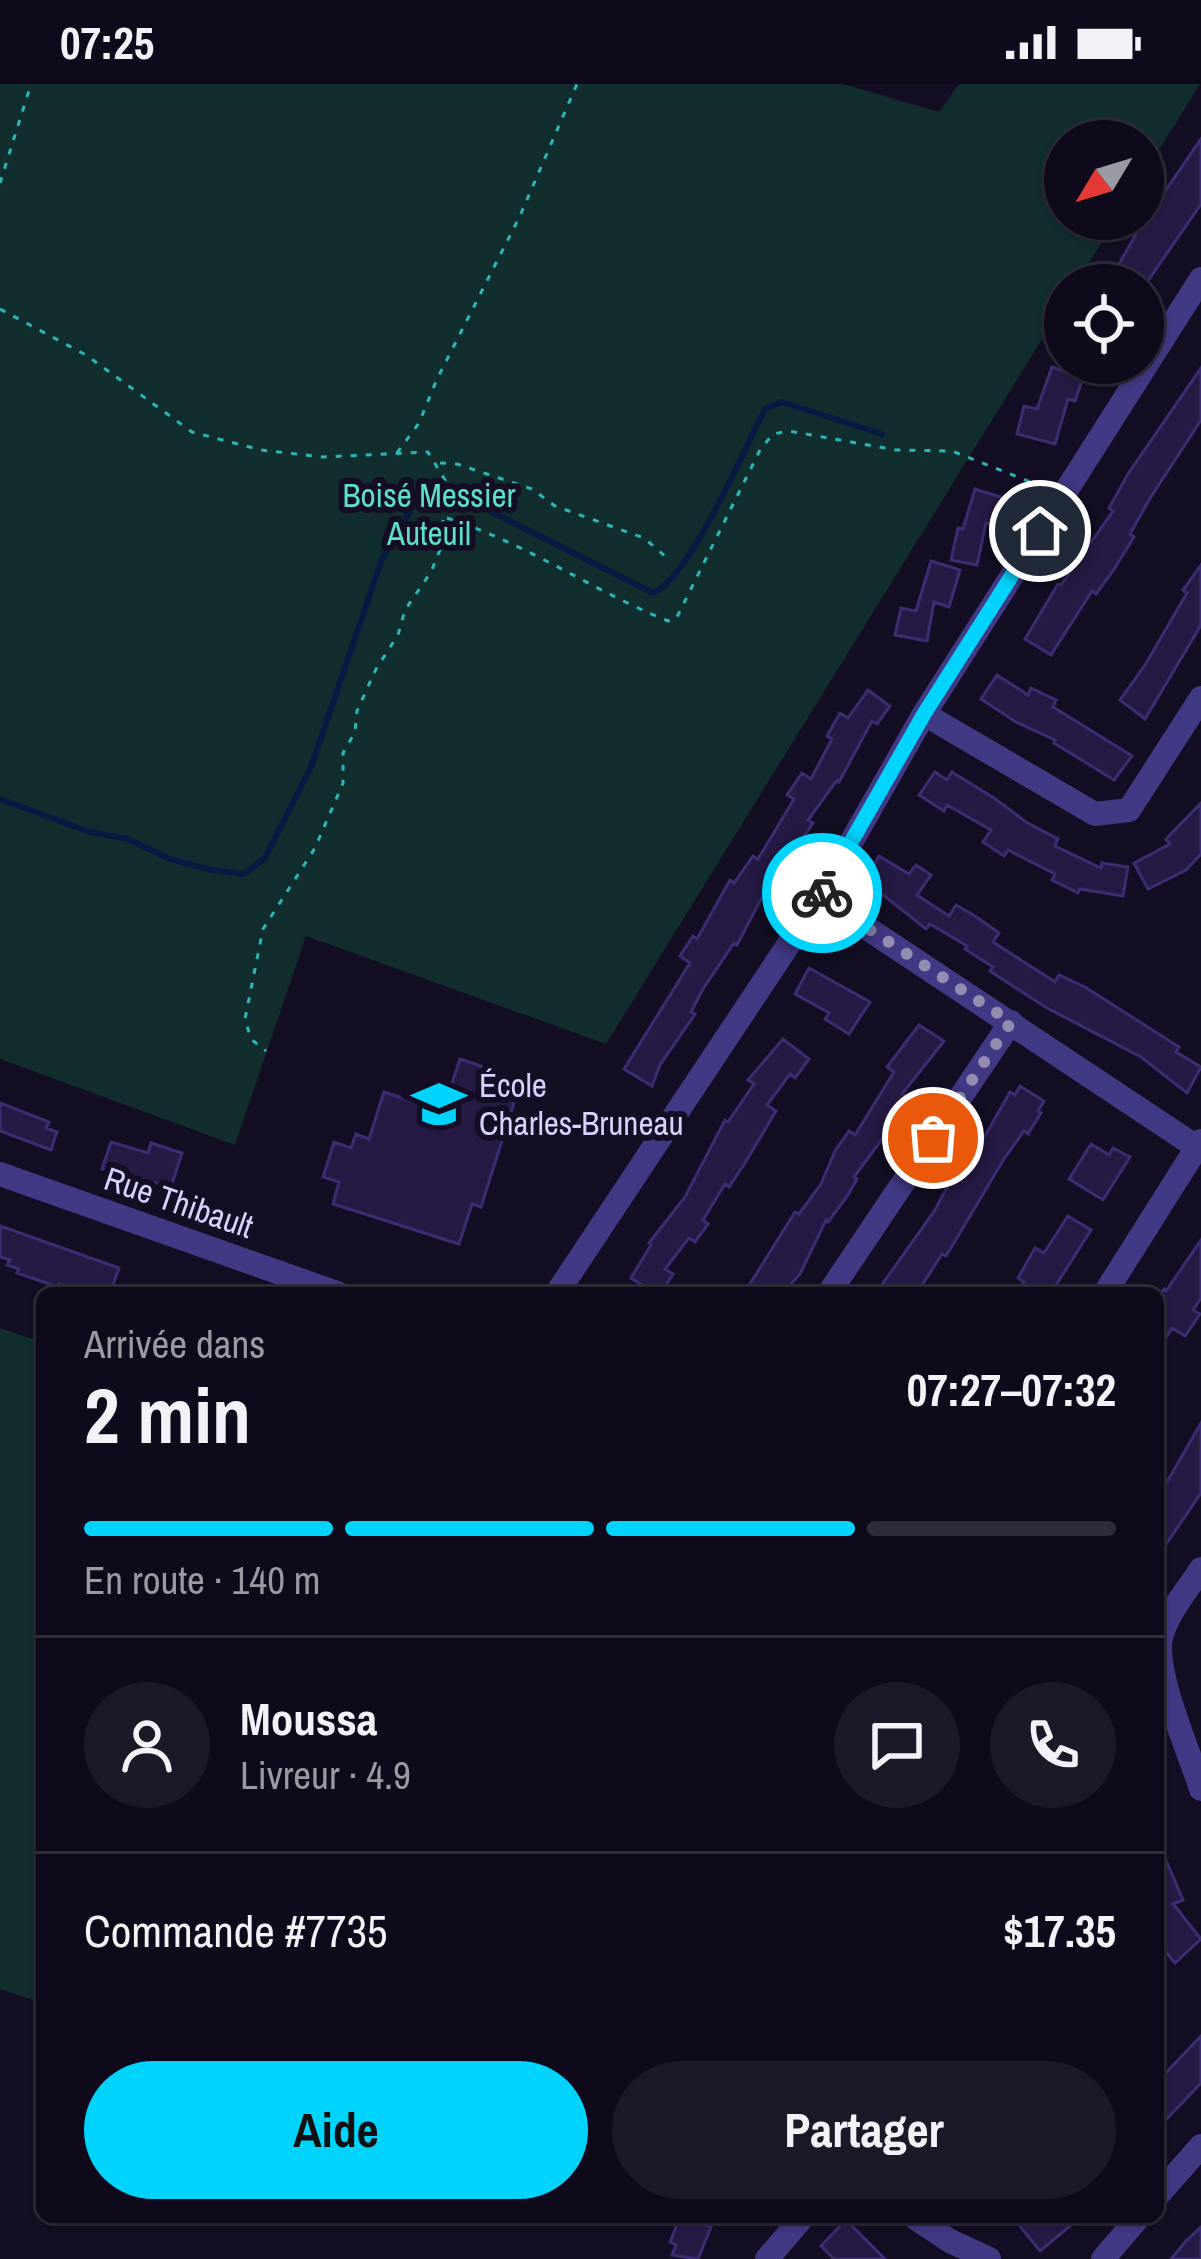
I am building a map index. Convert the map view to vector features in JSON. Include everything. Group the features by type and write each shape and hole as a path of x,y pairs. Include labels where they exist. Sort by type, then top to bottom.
{"street":[{"path":"561,1287 820,897 924,714 1201,279"},
{"path":"924,714 1095,814 1129,810 1201,698"},
{"path":"820,897 1200,1146 1109,1287"},
{"path":"833,1287 1011,1022"},
{"name":"Rue Thibault","path":"0,1174 320,1287"},
{"path":"1164,1630 1201,1569"},
{"path":"1164,1674 1201,1789"},
{"path":"1164,2188 1201,2146"},
{"path":"767,2259 798,2223"},
{"path":"923,2223 989,2259"},
{"path":"1102,2259 1134,2223"}],"path":[{"path":"0,183 31,84"},
{"path":"396,454 419,423 519,218 577,84"},
{"path":"0,309 86,355 192,432 261,450 322,457 428,452 445,480 442,545 357,712 355,732 343,753 343,783 315,848 263,928 244,1019 251,1039 266,1052"},
{"path":"446,518 532,550 601,591 668,621 676,619 760,450 773,434 789,431 896,450 952,452 1064,495"},
{"path":"438,463 457,464 532,489 555,506 644,538 666,557"}],"green space":[{"name":"Boisé Messier Auteuil","path":"0,84 843,84 939,112 959,84 1200,84 1164,142 1164,120 1044,120 1044,240 1103,240 1088,264 1044,264 1044,336 606,1044 306,936 235,1145 0,1059"},
{"path":"0,1328 36,1340 36,2001 0,1989"}],"building":[{"path":"1201,139 1201,204 1160,264 1119,264 1133,240 1164,240 1164,193"},
{"path":"1201,368 1201,420 1149,500 1113,571 1096,594 1092,591 1051,655 1025,639 1058,584 1113,511 1109,508 1128,474"},
{"path":"1046,384 1081,384 1075,401 1068,399 1055,444 1017,434 1024,406 1037,409"},
{"path":"975,489 1007,499 999,527 986,523 977,565 951,560 958,528 963,529"},
{"path":"931,561 960,570 949,607 934,602 927,641 895,635 901,608 916,611"},
{"path":"1201,565 1201,625 1145,719 1120,700"},
{"path":"997,675 1028,695 1031,688 1056,700 1053,707 1132,756 1114,780 1055,740 1016,722 981,699"},
{"path":"868,690 890,706 877,724 872,721 839,782 808,820 813,823 760,901 737,945 703,989 691,1012 695,1014 660,1065 652,1086 624,1069 690,963 680,956 693,936 697,939 730,880 734,883 753,856 758,859 794,799 787,795 802,773 811,779 840,713 848,718"},
{"path":"935,772 947,780 952,772 1058,839 1055,846 1101,868 1102,863 1128,867 1123,896 1080,889 1078,893 1052,880 1055,874 1008,850 1004,856 983,842 991,830 919,795"},
{"path":"1201,803 1201,854 1186,870 1148,889 1134,863 1170,844 1166,839"},
{"path":"879,856 909,874 916,865 931,875 917,895 949,916 956,905 999,933 993,942 1055,982 1059,975 1085,987 1179,1047 1176,1052 1201,1067 1187,1093 1141,1057 1047,1008 990,971 993,967 967,946 930,924 926,929 882,894 862,885"},
{"path":"809,968 870,1002 849,1034 825,1019 829,1013 795,994"},
{"path":"919,1025 944,1041 902,1094 911,1100 826,1220 800,1274 788,1287 753,1287 750,1284 795,1212 799,1214 821,1184 835,1151 849,1131 855,1135 894,1072 887,1067"},
{"path":"783,1039 809,1059 795,1078 790,1074 767,1105 776,1111 703,1220 708,1224 695,1242 689,1238 665,1269 673,1274 665,1287 645,1287 631,1278 649,1243 685,1197 725,1120 754,1084 748,1080"},
{"path":"460,1059 481,1066 478,1078 518,1090 481,1207 472,1204 459,1244 333,1204 339,1182 323,1177 334,1142 351,1148 356,1134 369,1139 384,1092 443,1111"},
{"path":"1020,1086 1044,1101 1041,1113 1004,1159 946,1256 942,1254 921,1287 880,1287 935,1210 965,1153 973,1157 1010,1092 1015,1095"},
{"path":"0,1103 49,1122 46,1128 57,1132 51,1150 0,1131"},
{"path":"111,1142 148,1153 151,1143 182,1153 171,1187 102,1169"},
{"path":"1091,1144 1109,1155 1113,1148 1130,1157 1103,1200 1069,1179"},
{"path":"1068,1216 1091,1230 1055,1287 1020,1287 1024,1282 1018,1278 1035,1248 1044,1253"},
{"path":"0,1226 119,1268 112,1287 58,1287 17,1273 19,1269 7,1265 10,1260 0,1257"},
{"path":"1201,1240 1201,1298 1193,1310 1200,1314 1185,1336 1172,1328 1164,1341 1166,1291"},
{"path":"1201,1423 1201,1493 1164,1547 1164,1487"},
{"path":"1164,1856 1183,1900 1173,1904 1201,1939 1175,1963 1164,1949"},
{"path":"1201,2036 1201,2083 1164,2122 1164,2075"},
{"path":"678,2223 711,2227 698,2259 672,2255 676,2245 670,2242"},
{"path":"843,2223 849,2223 885,2259 834,2259 821,2246"},
{"path":"1022,2223 1074,2223 1040,2251"},
{"path":"1201,2227 1201,2259 1171,2259 1186,2241"}],"waterway":[{"path":"0,799 90,832 128,839 170,859 244,874 265,858 311,767 382,559 416,501 430,492 474,503 653,593 668,582 699,539 765,409 782,402 882,434"}],"way so far":[{"path":"822,893 820,897 1011,1022 933,1138"}],"place":[{"name":"École Charles-Bruneau","path":"439,1104"}],"route":[{"path":"822,893 924,714 1040,531"}]}
